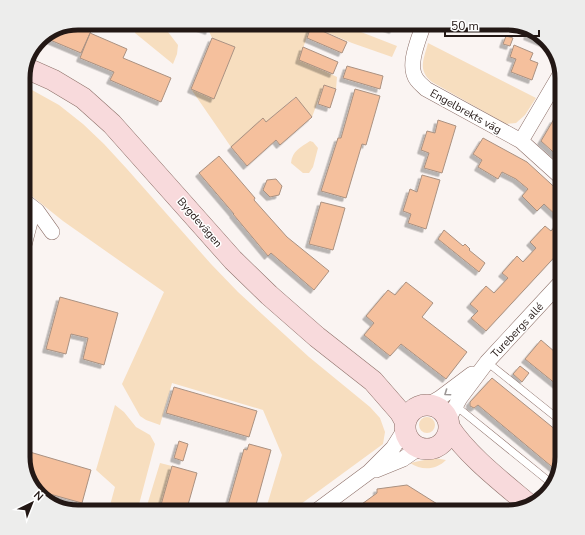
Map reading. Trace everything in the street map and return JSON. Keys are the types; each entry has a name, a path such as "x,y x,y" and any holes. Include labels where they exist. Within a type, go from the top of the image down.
{"street":[{"name":"Engelbrekts väg","path":"422,30 415,52 412,69 417,80 426,89 521,141 555,172"},
{"name":"Bygdevägen","path":"31,70 53,80 83,98 122,134 238,265 269,295 317,337 373,381 400,412 405,425"},
{"path":"521,141 555,83"},
{"path":"30,206 37,211 52,232"},
{"name":"Turebergs allé","path":"451,418 460,398 488,362 555,289"},
{"name":"Turebergs allé","path":"424,405 451,390 488,362"},
{"name":"Bygdevägen","path":"373,381 424,405"},
{"path":"325,505 370,472 394,448 410,412 424,405 435,406 451,418 462,444 495,476 525,501"},
{"path":"370,472 403,459 413,452 429,448 445,440 451,418"},
{"path":"405,425 407,436 411,442 454,454 495,476"}],"lane":[{"path":"30,238 37,211"},
{"path":"488,362 555,416"},
{"path":"451,418 549,481"}],"shaded area":[{"path":"136,30 165,30 168,32 178,45 177,54 173,64 135,33"},
{"path":"310,30 299,59 337,77 336,89 324,85 312,117 295,97 266,122 262,119 231,147 191,89 214,98 235,47 212,38 209,31"},
{"path":"321,30 356,30 397,46 392,57"},
{"path":"428,43 536,98 525,115 516,123 506,124 427,78 424,73 423,64"},
{"path":"30,89 59,105 83,124 104,144 211,264 238,292 309,357 370,407 380,418 385,432 383,444 300,505 267,505 282,455 263,410 172,383 160,425 140,416 122,384 164,292 63,221 30,195"},
{"path":"310,141 313,142 318,148 313,167 309,173 303,173 291,163 295,152"},
{"path":"115,405 124,412 136,427 150,435 155,444 139,505 110,505 115,487 96,470"},
{"path":"427,417 433,419 435,425 433,431 427,433 421,431 419,425 421,419"},
{"path":"434,458 446,460 438,466 429,468 415,466 410,463"},
{"path":"160,463 172,466 161,505 147,505"}],"building":[{"path":"92,30 81,53 49,40 54,36 68,31"},
{"path":"310,30 320,30 347,42 342,53 307,38"},
{"path":"90,33 127,49 123,58 171,78 161,102 110,80 114,72 80,58"},
{"path":"506,36 513,38 510,46 503,44"},
{"path":"212,38 235,47 214,99 191,89"},
{"path":"514,45 533,53 530,60 538,63 532,80 511,72 516,59 510,57"},
{"path":"303,47 338,62 333,74 299,60"},
{"path":"347,66 383,76 380,89 343,78"},
{"path":"324,85 336,89 330,108 318,104"},
{"path":"355,89 380,96 366,145 362,144 346,198 321,191 338,138 341,138"},
{"path":"296,97 312,117 280,145 276,140 247,166 231,147 263,118 266,122"},
{"path":"554,119 555,120 555,154 541,141"},
{"path":"438,120 456,126 442,173 424,168 429,153 421,150 427,131 435,133"},
{"path":"483,138 527,162 555,188 555,214 544,204 537,211 522,196 528,189 516,179 502,172 498,179 478,167 482,160 473,154"},
{"path":"219,156 255,198 254,200 287,237 329,271 314,290 271,253 268,256 199,173"},
{"path":"422,175 440,180 426,229 408,223 411,214 403,211 410,189 417,192"},
{"path":"276,179 282,186 279,195 270,197 263,190 267,180"},
{"path":"321,202 345,208 333,250 309,244"},
{"path":"545,226 551,231 555,227 555,257 486,331 471,318 478,311 470,304 486,286 494,293 508,278 502,273 517,256 523,262 536,248 530,242"},
{"path":"444,230 463,246 465,244 470,249 469,250 485,263 479,272 438,239"},
{"path":"406,282 433,303 422,317 467,352 446,379 401,344 390,356 364,335 374,323 366,316 388,290 395,295"},
{"path":"60,297 118,313 104,365 83,359 88,338 71,334 66,354 46,349"},
{"path":"541,340 555,352 555,383 525,359"},
{"path":"520,366 529,373 522,382 513,374"},
{"path":"492,378 555,429 554,468 478,405 474,408 470,406 470,402"},
{"path":"174,387 257,411 249,437 166,413"},
{"path":"179,441 188,444 183,461 174,458"},
{"path":"249,444 271,450 256,505 228,505 244,449 247,450"},
{"path":"30,452 91,470 82,503 52,495 52,483 38,483 31,467"},
{"path":"172,466 197,473 188,505 161,505"},
{"path":"407,485 439,505 361,505 377,493 377,489"}]}
